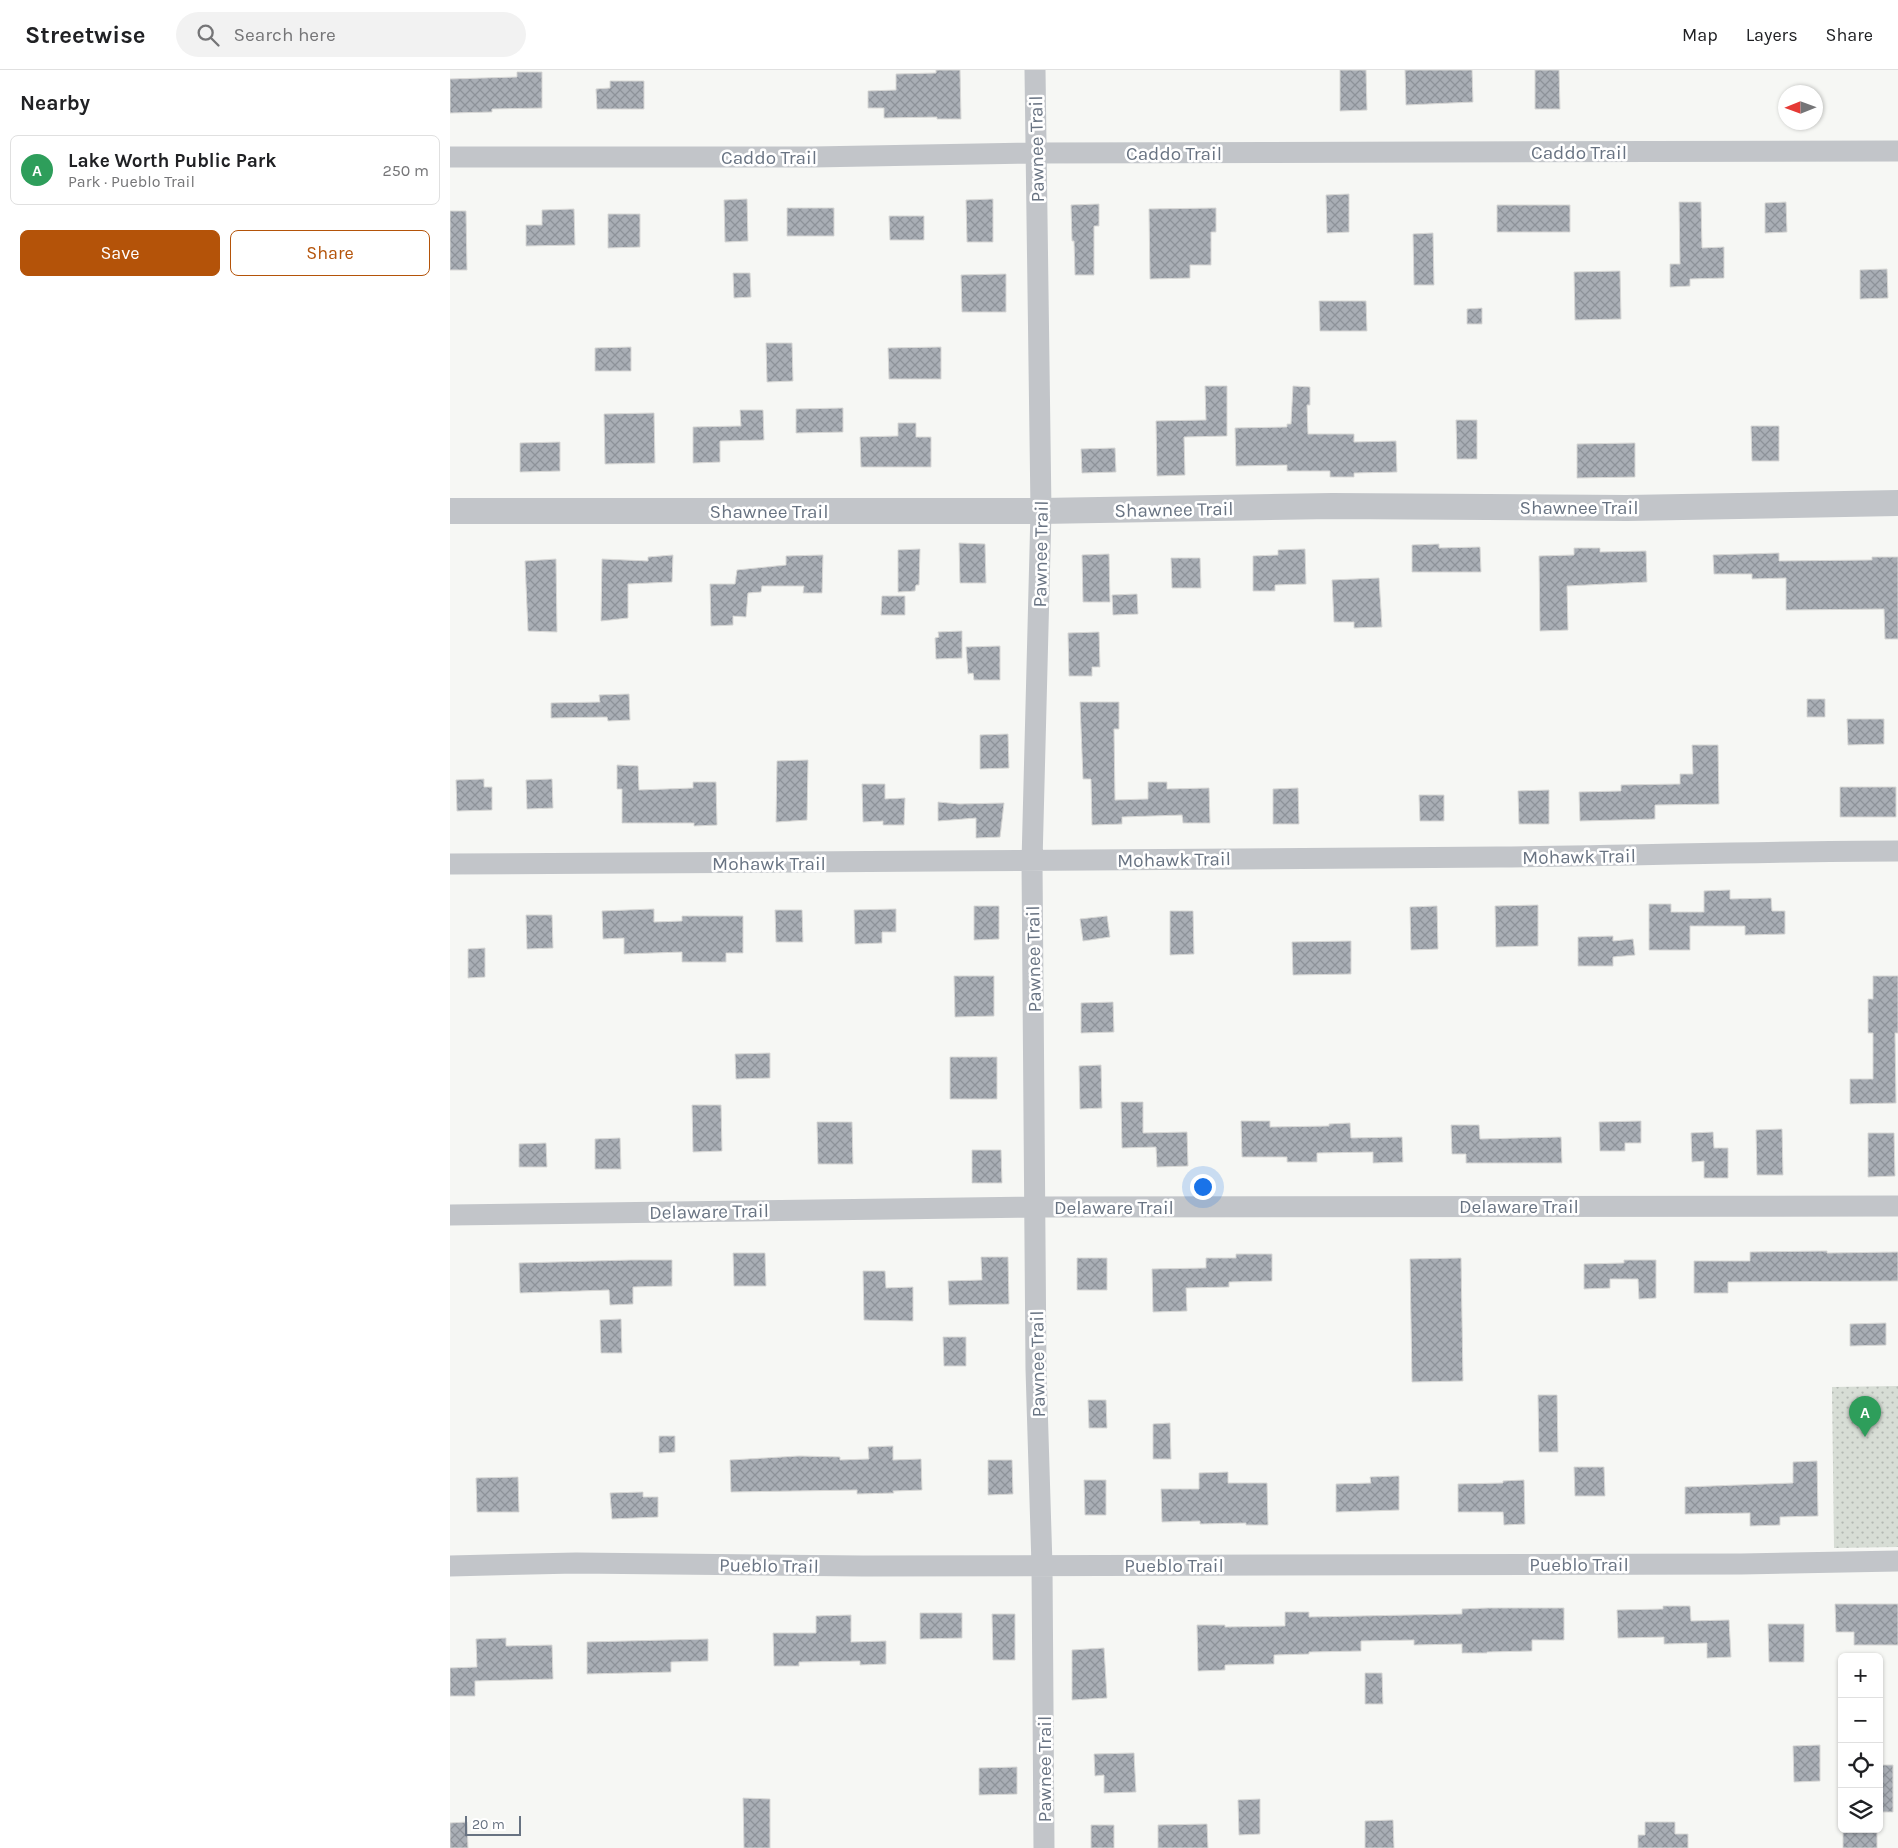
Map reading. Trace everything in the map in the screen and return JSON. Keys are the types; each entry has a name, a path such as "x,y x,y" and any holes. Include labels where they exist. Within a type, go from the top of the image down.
{"street":[{"name":"Pawnee Trail","path":"1035,70 1041,511 1032,862 1036,1368 1042,1566 1044,1848"},
{"name":"Caddo Trail","path":"450,157 813,157 1036,153 1898,151"},
{"name":"Shawnee Trail","path":"450,511 1041,511 1332,506 1627,508 1898,503"},
{"name":"Mohawk Trail","path":"450,864 1032,862 1197,858 1490,857 1898,852"},
{"name":"Delaware Trail","path":"450,1215 1036,1207 1898,1206"},
{"name":"Pueblo Trail","path":"450,1566 576,1563 1042,1566 1741,1564 1898,1561"}],"shaded area":[{"path":"1898,1386 1898,1547 1834,1548 1832,1387"}],"building":[{"path":"936,70 960,70 961,119 937,119 937,117 884,118 884,108 868,108 868,91 896,90 896,74 936,73"},
{"path":"1340,70 1366,70 1367,110 1340,111"},
{"path":"1405,70 1472,70 1473,102 1406,105"},
{"path":"1535,70 1559,70 1560,109 1535,109"},
{"path":"517,72 542,72 542,108 492,109 492,112 450,113 450,79 517,77"},
{"path":"610,81 644,81 644,109 597,109 596,89 610,88"},
{"path":"1349,194 1349,232 1327,233 1326,195"},
{"path":"747,199 748,241 725,242 724,200"},
{"path":"993,199 993,242 967,242 966,200"},
{"path":"1679,202 1701,202 1702,248 1724,247 1724,278 1690,279 1690,286 1670,287 1670,264 1680,264"},
{"path":"1786,202 1787,232 1765,233 1765,203"},
{"path":"1099,204 1099,226 1094,226 1094,275 1075,275 1071,205"},
{"path":"1497,205 1570,205 1570,232 1497,232"},
{"path":"787,208 834,208 834,236 787,236"},
{"path":"1216,208 1216,232 1211,232 1211,265 1190,265 1190,278 1150,279 1149,209"},
{"path":"574,209 575,245 526,246 526,225 542,225 542,210"},
{"path":"450,211 466,211 467,270 450,270"},
{"path":"608,214 640,214 640,247 608,248"},
{"path":"889,216 924,216 924,240 890,240"},
{"path":"1433,233 1434,285 1414,285 1413,234"},
{"path":"1887,269 1888,298 1860,299 1860,270"},
{"path":"1620,271 1621,319 1575,320 1574,272"},
{"path":"733,273 750,273 751,297 734,298"},
{"path":"1006,274 1006,312 962,312 961,275"},
{"path":"1319,301 1366,301 1367,331 1320,331"},
{"path":"1482,308 1482,324 1467,324 1467,309"},
{"path":"766,343 792,343 793,381 767,382"},
{"path":"631,347 631,371 595,371 595,348"},
{"path":"941,347 941,379 889,379 888,348"},
{"path":"1205,386 1227,386 1227,436 1184,437 1185,475 1157,476 1156,421 1206,420"},
{"path":"1293,386 1310,387 1310,405 1307,405 1308,434 1354,434 1354,442 1396,441 1397,472 1354,473 1354,477 1330,477 1330,471 1287,471 1287,465 1236,466 1235,428 1287,427 1287,424 1291,424"},
{"path":"843,408 843,432 796,433 796,409"},
{"path":"740,410 763,410 764,440 720,441 720,462 693,463 693,427 741,426"},
{"path":"654,413 655,463 605,464 604,414"},
{"path":"1456,420 1477,420 1477,459 1457,459"},
{"path":"898,423 916,423 916,437 931,437 931,467 861,467 860,437 898,436"},
{"path":"1751,426 1779,426 1779,461 1752,461"},
{"path":"560,442 560,471 520,472 520,443"},
{"path":"1635,443 1635,477 1577,478 1577,444"},
{"path":"1115,448 1116,472 1082,473 1081,449"},
{"path":"959,543 985,544 986,583 960,583"},
{"path":"1439,544 1439,548 1480,547 1481,572 1412,572 1412,545"},
{"path":"1574,548 1600,548 1600,552 1646,551 1647,582 1567,586 1568,630 1540,631 1539,556 1574,555"},
{"path":"920,549 919,585 916,585 915,591 898,592 898,550"},
{"path":"1305,549 1306,584 1275,585 1275,591 1253,591 1253,556 1278,555 1278,550"},
{"path":"1779,553 1779,561 1872,560 1872,557 1898,557 1898,639 1885,639 1884,609 1786,610 1786,578 1752,579 1752,574 1714,574 1713,555"},
{"path":"1109,554 1110,602 1083,602 1082,555"},
{"path":"673,555 672,582 628,584 628,618 601,621 602,559 648,561 648,557"},
{"path":"823,555 822,593 803,593 804,586 762,586 761,592 748,593 746,617 733,616 733,625 711,626 710,584 735,584 737,570 786,565 786,556"},
{"path":"1171,558 1200,558 1201,588 1172,588"},
{"path":"556,559 557,632 528,631 525,561"},
{"path":"1379,578 1382,627 1354,628 1354,622 1334,622 1332,580"},
{"path":"1137,594 1138,614 1113,615 1112,595"},
{"path":"882,596 905,596 905,615 881,615"},
{"path":"962,631 962,658 936,659 935,638 939,637 938,632"},
{"path":"1099,632 1100,667 1092,667 1092,676 1069,676 1068,633"},
{"path":"1000,646 1000,680 974,680 973,673 968,674 966,647"},
{"path":"629,694 630,720 608,721 607,717 551,718 551,703 600,702 599,695"},
{"path":"1807,699 1825,699 1825,717 1807,717"},
{"path":"1080,702 1119,702 1119,729 1114,729 1115,800 1148,799 1148,782 1167,782 1167,789 1209,788 1210,823 1183,823 1182,815 1122,817 1122,824 1092,825 1091,779 1083,779"},
{"path":"1847,719 1884,719 1884,744 1848,745"},
{"path":"1008,734 1009,768 980,769 980,735"},
{"path":"1692,745 1718,745 1719,804 1655,805 1655,819 1580,821 1579,792 1621,791 1621,785 1680,784 1680,774 1693,774"},
{"path":"808,760 807,820 776,822 777,761"},
{"path":"617,765 638,766 639,790 693,788 693,782 716,782 717,825 694,826 694,823 622,823 622,789 617,789"},
{"path":"484,779 484,787 492,787 492,810 457,811 456,780"},
{"path":"552,779 553,808 527,809 526,780"},
{"path":"862,784 885,784 885,799 905,798 904,825 883,825 883,821 863,822"},
{"path":"1840,787 1896,787 1896,817 1840,817"},
{"path":"1298,788 1299,824 1273,824 1273,789"},
{"path":"1549,790 1549,824 1519,824 1518,791"},
{"path":"1419,795 1444,795 1444,821 1420,821"},
{"path":"938,802 959,804 1004,803 1000,837 976,838 976,818 938,821"},
{"path":"1730,890 1730,899 1771,898 1772,911 1785,911 1785,934 1745,935 1745,926 1690,926 1690,950 1649,950 1649,904 1671,904 1671,912 1704,912 1704,891"},
{"path":"1538,905 1538,946 1496,947 1495,906"},
{"path":"974,906 999,906 999,939 974,940"},
{"path":"1437,906 1438,949 1411,950 1410,907"},
{"path":"654,909 654,922 682,921 682,916 743,916 743,953 726,953 726,962 682,962 682,952 624,954 624,938 603,939 602,911"},
{"path":"896,909 896,932 882,932 882,943 855,944 854,910"},
{"path":"775,910 802,910 803,942 776,942"},
{"path":"1170,911 1193,911 1194,954 1170,955"},
{"path":"526,915 552,915 553,948 527,949"},
{"path":"1107,916 1110,937 1083,941 1080,919"},
{"path":"1613,936 1613,941 1633,939 1635,955 1613,957 1613,966 1578,966 1578,937"},
{"path":"1351,941 1351,974 1293,975 1292,942"},
{"path":"485,948 485,977 468,978 468,949"},
{"path":"954,976 994,976 994,1016 955,1017"},
{"path":"1873,976 1898,976 1898,1033 1895,1033 1896,1103 1850,1104 1850,1079 1873,1079 1873,1033 1868,1033 1868,999 1873,999"},
{"path":"1113,1002 1114,1032 1081,1033 1081,1003"},
{"path":"770,1053 770,1078 736,1079 735,1054"},
{"path":"950,1057 997,1057 997,1099 950,1099"},
{"path":"1101,1065 1102,1108 1080,1109 1079,1066"},
{"path":"1121,1102 1143,1102 1143,1133 1187,1132 1188,1166 1157,1167 1156,1147 1122,1148"},
{"path":"692,1105 721,1105 722,1151 693,1152"},
{"path":"1241,1121 1270,1121 1270,1127 1329,1126 1329,1124 1350,1123 1351,1138 1402,1137 1403,1162 1373,1163 1373,1152 1317,1153 1317,1162 1287,1162 1287,1157 1242,1157"},
{"path":"1641,1121 1641,1143 1625,1143 1625,1151 1600,1151 1599,1122"},
{"path":"817,1122 852,1122 853,1164 818,1164"},
{"path":"1451,1125 1479,1125 1480,1139 1561,1137 1562,1163 1466,1163 1466,1154 1452,1154"},
{"path":"1782,1129 1783,1175 1757,1175 1756,1130"},
{"path":"1713,1132 1714,1148 1728,1148 1728,1178 1704,1178 1704,1161 1692,1162 1691,1133"},
{"path":"1868,1133 1894,1133 1895,1176 1868,1177"},
{"path":"620,1138 621,1169 595,1169 595,1139"},
{"path":"546,1143 547,1167 519,1167 519,1144"},
{"path":"972,1150 1001,1150 1002,1183 972,1183"},
{"path":"1827,1251 1827,1253 1898,1252 1898,1281 1728,1282 1728,1293 1694,1293 1694,1261 1750,1261 1750,1252"},
{"path":"733,1253 765,1253 766,1286 734,1286"},
{"path":"1236,1254 1272,1254 1272,1281 1229,1282 1229,1287 1186,1288 1187,1311 1153,1312 1152,1269 1206,1268 1206,1258 1236,1258"},
{"path":"981,1257 1008,1257 1009,1304 949,1305 948,1281 982,1280"},
{"path":"1077,1258 1107,1258 1107,1290 1077,1290"},
{"path":"1461,1258 1463,1381 1412,1382 1410,1259"},
{"path":"672,1260 672,1286 633,1287 633,1304 610,1305 609,1290 520,1293 519,1263"},
{"path":"1624,1260 1656,1260 1656,1298 1639,1299 1638,1279 1610,1279 1610,1288 1584,1289 1584,1264 1624,1263"},
{"path":"863,1271 885,1271 886,1288 913,1287 913,1321 864,1320"},
{"path":"621,1319 622,1353 601,1353 600,1320"},
{"path":"1886,1323 1886,1345 1850,1346 1850,1324"},
{"path":"943,1337 966,1337 966,1366 944,1366"},
{"path":"1538,1395 1557,1395 1558,1452 1539,1452"},
{"path":"1088,1400 1106,1400 1107,1428 1089,1428"},
{"path":"1170,1423 1171,1459 1153,1459 1153,1424"},
{"path":"659,1436 675,1436 675,1452 659,1453"},
{"path":"893,1446 893,1460 921,1459 922,1490 857,1494 857,1490 731,1492 730,1460 799,1456 840,1457 840,1460 869,1459 868,1447"},
{"path":"988,1460 1012,1460 1013,1494 988,1495"},
{"path":"1817,1461 1818,1516 1780,1517 1780,1525 1750,1526 1750,1513 1685,1514 1685,1487 1793,1483 1793,1462"},
{"path":"1574,1467 1604,1467 1605,1496 1575,1496"},
{"path":"1228,1472 1228,1483 1267,1483 1268,1525 1246,1525 1246,1523 1200,1524 1200,1521 1162,1522 1161,1489 1199,1489 1199,1473"},
{"path":"1399,1476 1399,1510 1336,1512 1336,1484 1371,1483 1370,1477"},
{"path":"518,1477 519,1512 477,1512 476,1478"},
{"path":"1084,1480 1106,1480 1106,1515 1085,1515"},
{"path":"1524,1480 1525,1524 1504,1525 1503,1512 1458,1512 1458,1484 1503,1483 1503,1481"},
{"path":"643,1492 643,1497 658,1497 658,1517 612,1519 610,1493"},
{"path":"1835,1604 1898,1604 1898,1645 1854,1645 1854,1632 1836,1632"},
{"path":"1663,1606 1690,1606 1691,1621 1729,1620 1731,1657 1707,1658 1707,1643 1664,1644 1664,1637 1618,1638 1617,1610 1663,1609"},
{"path":"1564,1608 1564,1640 1532,1640 1532,1651 1487,1653 1462,1653 1462,1644 1414,1645 1414,1640 1361,1641 1361,1651 1274,1655 1274,1664 1225,1665 1225,1670 1198,1671 1197,1625 1225,1625 1225,1627 1285,1626 1285,1612 1309,1612 1309,1617 1462,1614 1462,1609"},
{"path":"920,1613 962,1613 962,1638 920,1639"},
{"path":"992,1614 1015,1614 1015,1660 993,1660"},
{"path":"851,1615 851,1642 886,1641 886,1664 860,1665 860,1661 799,1662 799,1666 774,1666 773,1633 816,1633 816,1616"},
{"path":"1768,1624 1804,1624 1804,1662 1769,1662"},
{"path":"506,1638 506,1646 552,1645 553,1679 475,1681 475,1696 450,1696 450,1668 477,1667 476,1639"},
{"path":"708,1639 708,1661 671,1662 671,1672 587,1674 587,1642"},
{"path":"1104,1648 1107,1698 1072,1700 1072,1650"},
{"path":"1365,1673 1382,1673 1383,1704 1365,1704"},
{"path":"1820,1745 1820,1781 1794,1782 1793,1746"},
{"path":"1134,1753 1136,1792 1104,1793 1104,1775 1095,1776 1094,1754"},
{"path":"1883,1765 1893,1765 1893,1812 1883,1812"},
{"path":"1017,1767 1017,1794 979,1795 979,1768"},
{"path":"743,1798 770,1799 770,1848 744,1848"},
{"path":"1260,1799 1260,1834 1239,1835 1238,1800"},
{"path":"1393,1820 1394,1848 1365,1848 1365,1821"},
{"path":"467,1822 468,1848 450,1848 450,1823"},
{"path":"1645,1822 1675,1822 1675,1834 1688,1834 1688,1848 1638,1848 1638,1835 1645,1835"},
{"path":"1207,1824 1208,1848 1158,1848 1158,1825"},
{"path":"1091,1825 1114,1825 1114,1848 1091,1848"},
{"path":"1843,1833 1877,1833 1877,1848 1843,1848"}],"place":[{"name":"Lake Worth Public Park","path":"1865,1437"}]}
